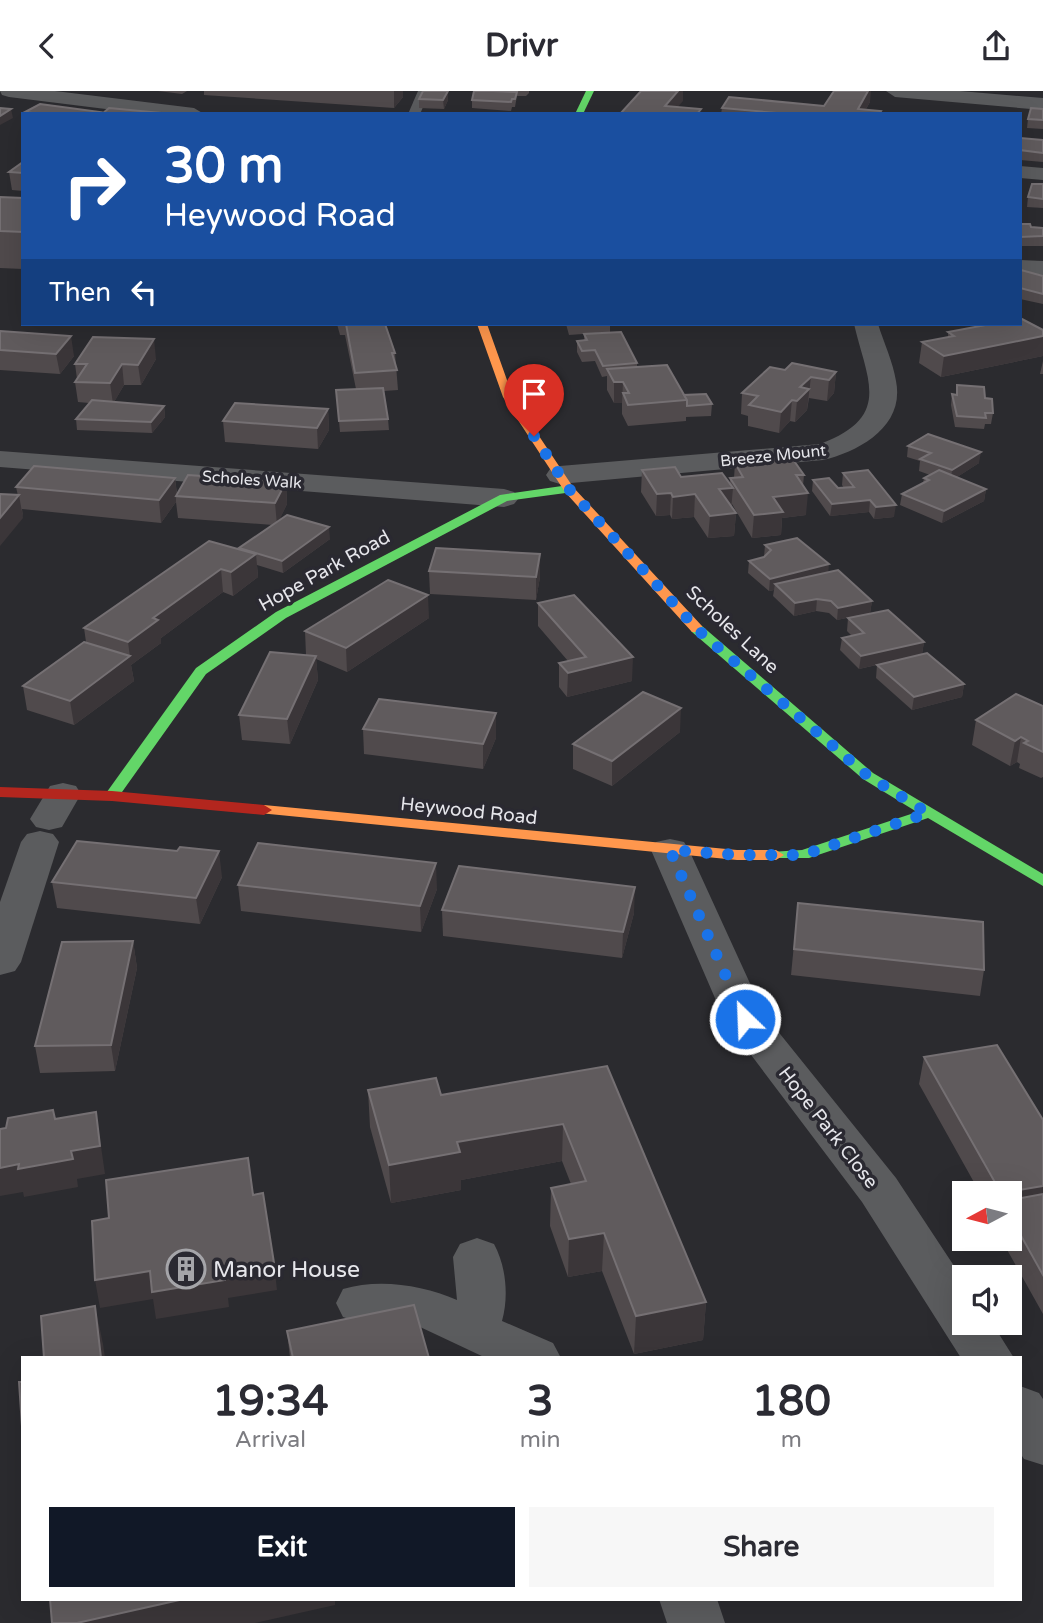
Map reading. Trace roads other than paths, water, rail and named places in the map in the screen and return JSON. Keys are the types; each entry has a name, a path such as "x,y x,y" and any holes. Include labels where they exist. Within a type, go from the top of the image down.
{"street":[{"path":"9,91 179,112"},
{"path":"580,112 590,91"},
{"path":"895,91 1042,103"},
{"path":"923,112 933,95"},
{"path":"1022,172 1043,174"},
{"path":"1022,267 1043,268"},
{"name":"Scholes Lane","path":"483,326 508,397 564,482 699,631 868,776 1043,881"},
{"name":"Breeze Mount","path":"537,493 564,482 823,452 842,446 871,426 885,407 884,385 867,326"},
{"name":"Scholes Walk","path":"0,460 504,498"},
{"name":"Hope Park Road","path":"112,796 201,671 281,615 504,498 537,493"},
{"name":"Heywood Road","path":"0,792 51,819 112,796 737,855 803,855 928,813"},
{"path":"0,962 51,819"},
{"name":"Hope Park Close","path":"670,850 745,1019 879,1190 952,1302"},
{"path":"475,1329 482,1303 477,1257"},
{"path":"361,1303 424,1307 531,1356"},
{"name":"Hope Park Close","path":"973,1335 987,1356"},
{"path":"1022,1411 1043,1443"},
{"path":"689,1601 696,1623"}],"lane":[{"path":"415,112 424,91"}],"place":[{"name":"Manor House","path":"186,1269"}]}
